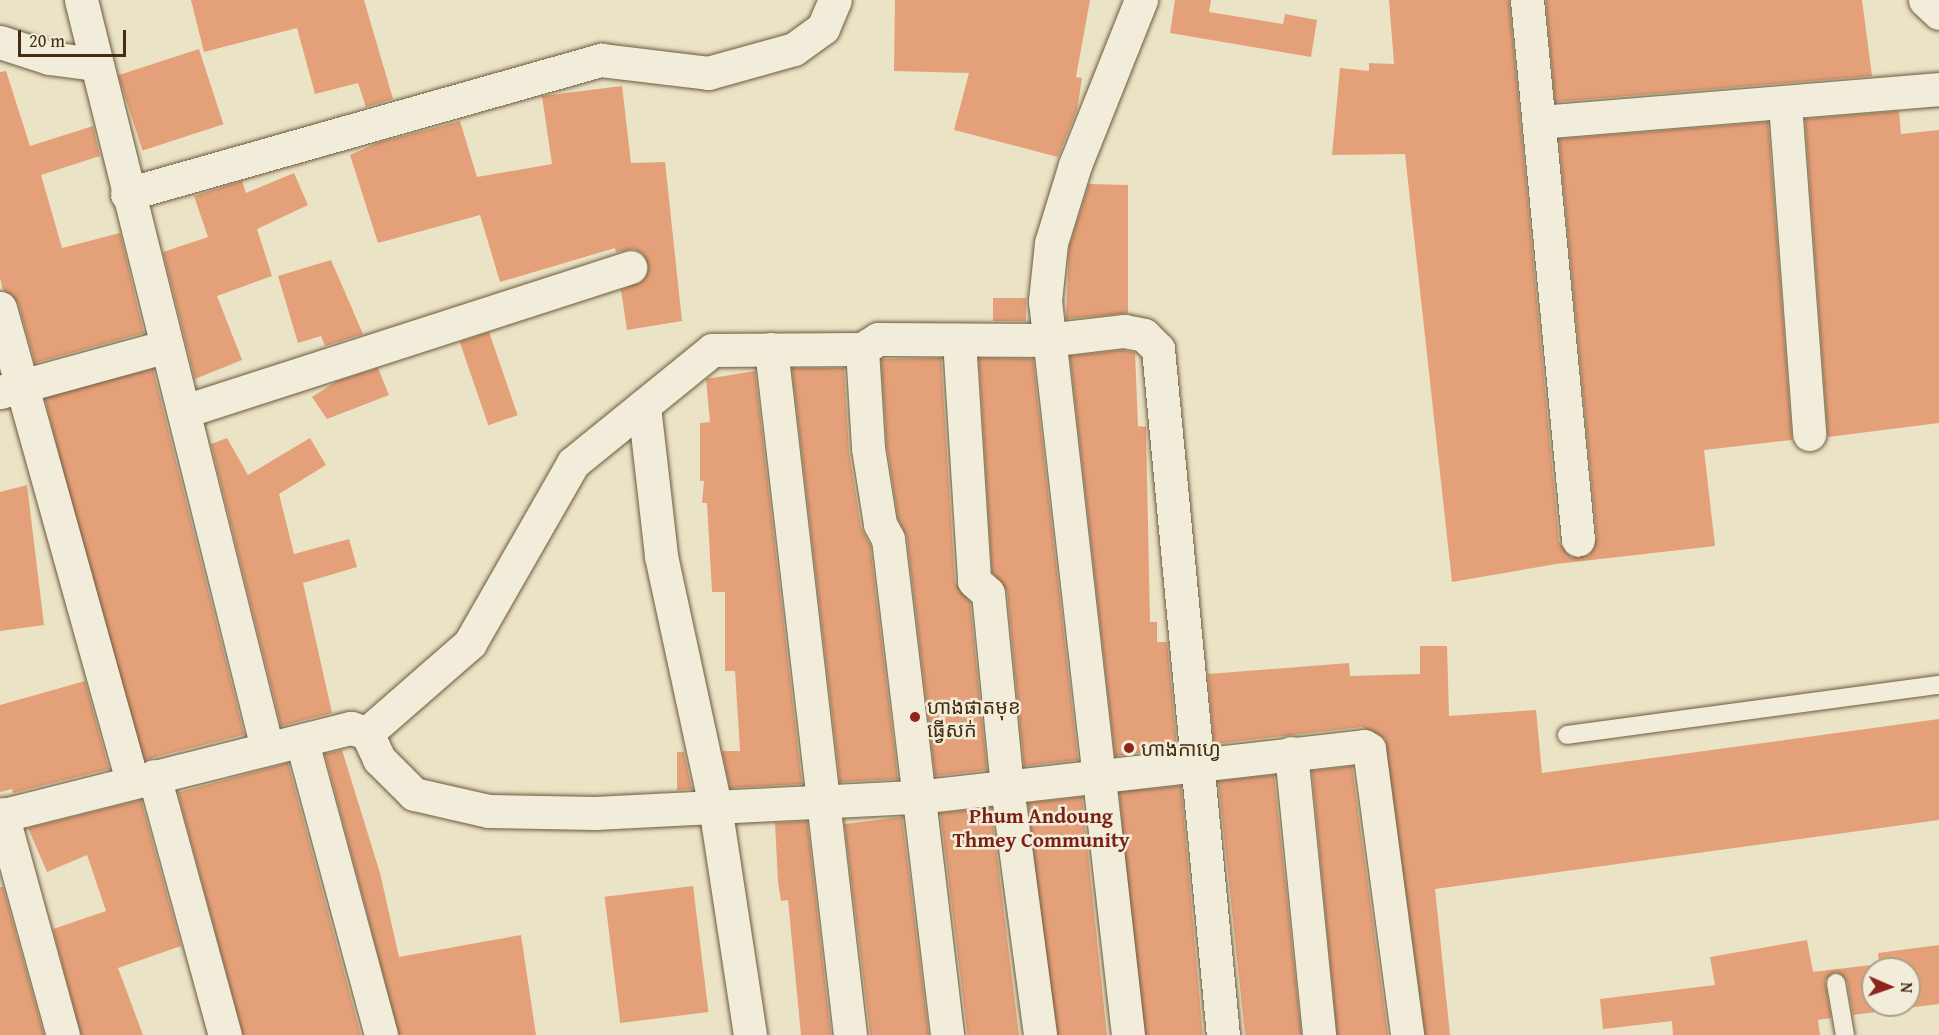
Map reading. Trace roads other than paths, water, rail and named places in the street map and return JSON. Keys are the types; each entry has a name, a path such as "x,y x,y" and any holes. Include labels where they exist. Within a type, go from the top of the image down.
{"street":[{"path":"127,194 601,60 708,73 794,49 823,28 835,0"},
{"path":"1128,1035 1096,776 1047,340 1051,243 1075,165 1141,0"},
{"path":"1527,0 1578,540"},
{"path":"1926,0 1939,13"},
{"path":"84,1 95,64 185,411 267,748"},
{"path":"0,42 49,58 95,64"},
{"path":"1539,122 1785,104 1939,89"},
{"path":"1785,104 1809,434"},
{"path":"185,411 630,267"},
{"path":"0,309 10,390 143,779 225,1035"},
{"path":"367,733 470,643 573,463 712,350 862,349 878,339 1047,340 1124,331 1144,335 1158,349 1196,764 1224,1035"},
{"path":"959,340 974,581 988,593 1006,787 1040,1035"},
{"path":"10,390 167,346"},
{"path":"771,349 820,800 850,1035"},
{"path":"862,349 868,448 880,524 888,539 946,1035"},
{"path":"644,406 661,556 715,806 750,1035"},
{"path":"63,1035 1,815 351,728 367,733 380,759 414,795 488,811 647,814 715,806 917,797 1364,746 1369,749 1407,1035"},
{"path":"302,742 381,1035"},
{"path":"1291,753 1319,1035"}],"lane":[{"path":"1567,735 1939,686"},
{"path":"1836,983 1845,1035"}],"place":[{"name":"ហាងផាតមុខ ធ្វើសក់","path":"915,717"},
{"name":"ហាងកាហ្វេ","path":"1129,748"}],"district":[{"name":"Phum Andoung Thmey Community","path":"1041,828"}]}
